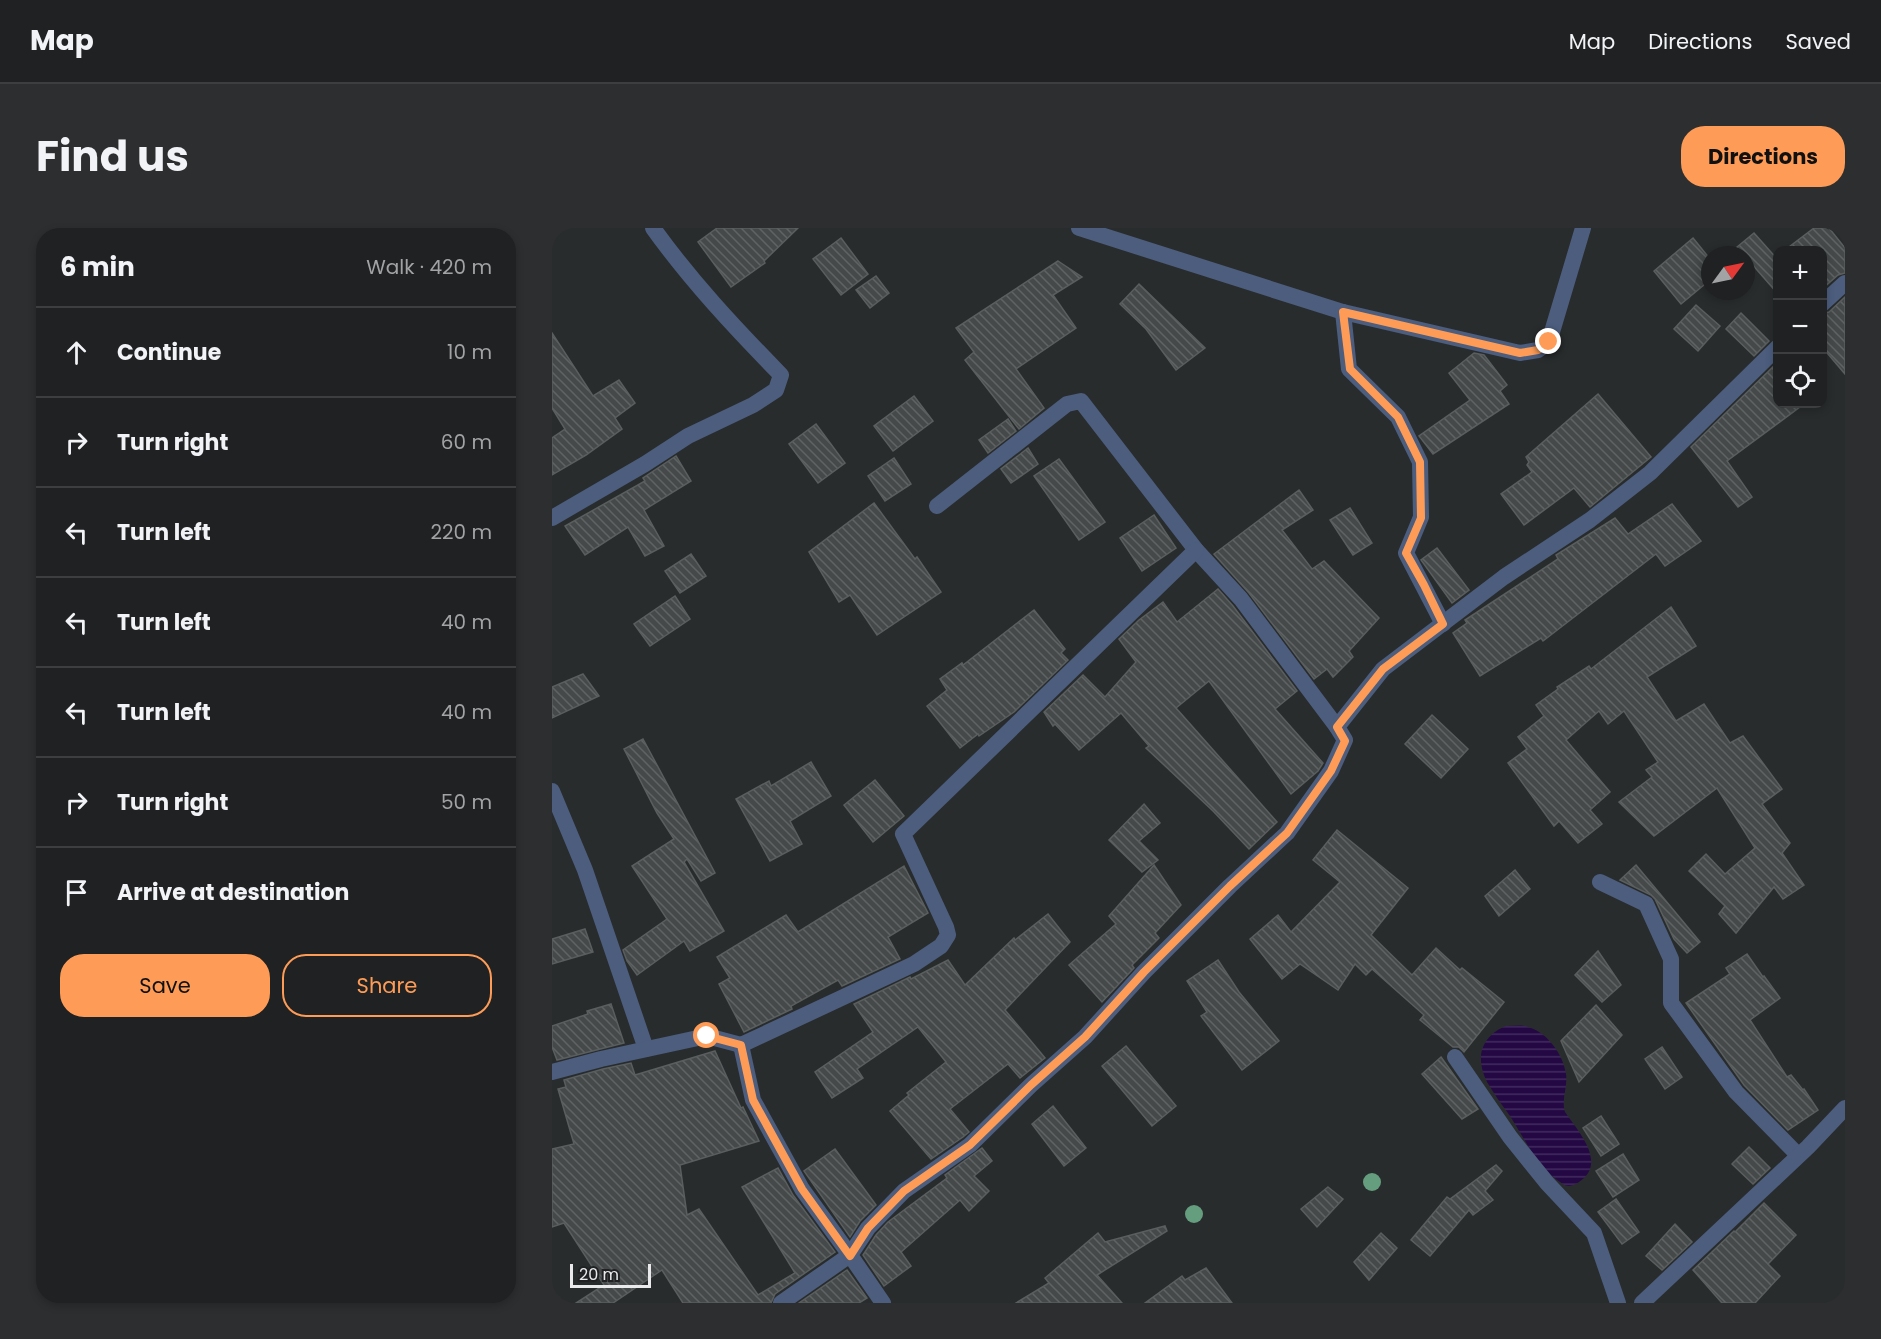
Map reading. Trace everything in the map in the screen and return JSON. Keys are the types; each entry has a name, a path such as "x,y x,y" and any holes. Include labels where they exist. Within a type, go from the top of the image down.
{"street":[{"path":"552,518 688,436 753,405 776,390 781,375 734,327 681,267 653,228"},
{"path":"1079,228 1343,312 1520,353 1538,350 1549,342 1583,228"},
{"path":"1826,300 1845,283"},
{"path":"1343,312 1350,369 1398,417 1420,462 1421,518 1406,553 1443,624"},
{"path":"1337,727 1383,669 1504,577 1590,520 1650,473 1773,352"},
{"path":"781,1303 850,1256 868,1228 904,1191 970,1145 1031,1085 1085,1037 1152,964 1287,833 1331,771 1345,741 1337,727 1240,599 1196,550 1081,401 1067,404 937,506"},
{"path":"552,1072 707,1036 741,1045 914,964 941,946 948,935 946,927 903,834 1196,550"},
{"path":"552,791 585,870 646,1049"},
{"path":"1600,882 1646,904 1671,958 1671,1003 1736,1092 1798,1155"},
{"path":"741,1045 753,1100 802,1189 883,1303"},
{"path":"1455,1057 1509,1137 1547,1183 1594,1233 1618,1303"},
{"path":"1642,1303 1845,1108"}],"shaded area":[{"path":"1506,1026 1525,1026 1533,1029 1547,1038 1558,1051 1566,1079 1565,1112 1583,1137 1591,1157 1591,1166 1587,1174 1573,1185 1567,1186 1554,1178 1539,1162 1486,1080 1481,1054 1492,1035"}],"building":[{"path":"717,228 798,228 764,261 765,263 731,287 698,242"},
{"path":"1814,228 1829,228 1845,248 1845,273 1838,275 1827,285 1827,246 1790,246"},
{"path":"1754,233 1773,254 1773,288 1755,268 1755,246 1738,246"},
{"path":"841,238 868,274 841,295 813,259"},
{"path":"1693,238 1701,248 1701,287 1681,304 1654,271"},
{"path":"1058,261 1082,277 1053,295 1076,328 1016,369 1044,408 1019,429 965,360 974,352 956,328"},
{"path":"876,276 889,293 870,308 856,290"},
{"path":"1139,284 1205,348 1176,370 1146,329 1120,304"},
{"path":"1845,297 1845,374 1827,353 1827,313"},
{"path":"1696,305 1720,326 1698,351 1674,329"},
{"path":"1741,313 1769,341 1754,356 1726,329"},
{"path":"552,333 593,396 619,380 635,403 615,418 622,429 586,455 552,475 552,438 565,429 552,408"},
{"path":"1474,353 1484,355 1507,385 1500,391 1509,404 1433,454 1419,436 1470,400 1449,373"},
{"path":"1773,367 1773,408 1799,408 1727,461 1752,497 1738,507 1691,447"},
{"path":"1598,394 1651,457 1590,507 1574,488 1524,525 1501,494 1532,472 1527,465 1529,462 1526,457"},
{"path":"914,396 933,421 893,451 874,426"},
{"path":"1008,419 1016,431 988,453 979,440"},
{"path":"816,424 845,463 818,483 789,444"},
{"path":"1028,448 1038,464 1011,483 1001,469"},
{"path":"676,456 691,481 644,510 664,546 645,556 628,527 585,555 565,526 645,481 643,478"},
{"path":"894,458 911,484 885,501 868,476"},
{"path":"1059,459 1105,522 1079,540 1034,476"},
{"path":"1299,490 1313,510 1282,530 1312,569 1324,561 1379,618 1349,651 1353,657 1333,677 1327,669 1314,679 1249,593 1214,554"},
{"path":"874,503 915,559 917,557 941,592 877,635 850,595 839,602 809,552"},
{"path":"1672,504 1701,541 1665,566 1656,554 1543,641 1541,638 1480,676 1453,633 1467,623 1465,620 1558,559 1556,555 1615,518 1628,534"},
{"path":"1350,508 1372,543 1353,555 1330,520"},
{"path":"1154,515 1176,548 1142,571 1120,538"},
{"path":"1437,548 1469,590 1452,603 1421,560"},
{"path":"691,554 706,576 680,593 665,571"},
{"path":"1218,589 1297,691 1275,709 1323,763 1318,771 1291,794 1209,681 1176,708 1277,822 1249,849 1213,811 1146,748 1149,746 1121,713 1079,750 1055,724 1053,726 1044,712 1083,675 1105,697 1136,662 1119,639 1163,602 1177,622"},
{"path":"675,596 690,619 650,646 634,624"},
{"path":"1671,607 1696,646 1647,677 1676,721 1704,704 1730,743 1743,736 1782,789 1762,804 1790,843 1782,853 1804,885 1783,899 1774,887 1736,933 1719,914 1725,906 1689,871 1706,854 1725,874 1755,848 1717,788 1654,836 1619,802 1652,777 1646,770 1658,762 1624,711 1608,724 1599,711 1566,740 1610,792 1590,810 1602,824 1578,843 1559,821 1554,826 1508,763 1527,749 1518,737 1544,716 1536,705 1558,689 1557,687 1589,666 1591,669"},
{"path":"1034,610 1065,649 1061,653 1068,660 1014,712 960,748 927,706 947,690 940,679 962,663 963,665"},
{"path":"583,674 599,696 552,718 552,687"},
{"path":"1432,715 1468,749 1441,778 1405,744"},
{"path":"643,739 715,873 701,881 687,859 684,862 724,931 690,951 684,941 637,975 627,961 623,950 667,919 632,866 674,839 657,813 624,749"},
{"path":"811,762 831,796 790,821 802,844 770,861 736,799 769,781 771,786"},
{"path":"875,780 904,816 873,842 844,805"},
{"path":"1144,804 1160,823 1139,841 1158,860 1142,872 1109,840"},
{"path":"1337,830 1408,888 1371,935 1412,975 1436,948 1460,970 1462,968 1504,1002 1464,1052 1459,1047 1453,1047 1420,1020 1424,1015 1372,969 1366,975 1355,964 1338,990 1300,964 1282,979 1250,939 1278,915 1291,932 1340,882 1313,860"},
{"path":"1154,865 1181,905 1155,933 1159,938 1132,965 1134,968 1102,1002 1069,965 1116,924 1109,916"},
{"path":"1636,865 1700,942 1687,953 1674,939 1655,899 1620,880"},
{"path":"904,866 928,913 888,937 900,959 842,986 838,980 791,1006 792,1009 744,1032 719,984 730,978 717,957 786,915 798,932"},
{"path":"1515,870 1530,889 1499,916 1485,896"},
{"path":"1048,914 1070,942 1005,1010 1045,1058 1020,1078 1008,1064 950,1109 969,1132 931,1159 890,1111 909,1095 907,1093 946,1062 918,1027 857,1069 863,1078 832,1098 815,1072 873,1032 854,1004 948,960 965,985 1014,938 1015,940"},
{"path":"585,929 593,952 552,964 552,939"},
{"path":"1598,951 1621,985 1602,1002 1575,975"},
{"path":"1747,954 1780,998 1750,1020 1787,1077 1791,1075 1818,1110 1788,1130 1744,1085 1686,1003 1730,974 1726,968"},
{"path":"1218,960 1239,992 1279,1041 1242,1070 1201,1016 1207,1012 1187,981"},
{"path":"611,1004 624,1043 557,1060 552,1047 552,1026 588,1014 587,1011"},
{"path":"1596,1005 1622,1035 1579,1082 1561,1041"},
{"path":"1126,1046 1176,1106 1152,1126 1102,1066"},
{"path":"1662,1047 1682,1077 1665,1089 1645,1059"},
{"path":"715,1051 759,1141 680,1165 687,1215 699,1209 758,1295 795,1273 742,1187 778,1168 793,1195 835,1252 775,1294 771,1303 683,1303 662,1270 613,1303 576,1303 604,1285 564,1223 552,1227 552,1149 574,1144 558,1089 566,1087 564,1080 603,1069 631,1063 635,1075"},
{"path":"1441,1057 1478,1109 1462,1119 1422,1074"},
{"path":"1053,1106 1086,1148 1064,1166 1032,1124"},
{"path":"1601,1116 1619,1144 1601,1156 1583,1128"},
{"path":"1749,1147 1770,1168 1753,1184 1732,1164"},
{"path":"982,1148 992,1161 974,1176 989,1191 969,1211 960,1200 901,1252 911,1266 884,1286 863,1255 876,1235 888,1222 947,1178 945,1175"},
{"path":"835,1149 876,1205 860,1221 850,1237 804,1171"},
{"path":"1623,1154 1639,1180 1613,1197 1596,1171"},
{"path":"1496,1165 1502,1171 1485,1191 1493,1200 1473,1215 1469,1210 1430,1256 1411,1240 1447,1197 1450,1199"},
{"path":"1328,1187 1343,1199 1317,1227 1301,1209"},
{"path":"1616,1199 1639,1232 1622,1244 1598,1212"},
{"path":"1764,1203 1796,1235 1768,1264 1780,1276 1755,1303 1722,1303 1693,1270"},
{"path":"1675,1224 1692,1242 1662,1270 1646,1256"},
{"path":"1165,1226 1167,1231 1097,1275 1122,1303 1016,1303 1049,1283 1045,1278 1098,1233 1105,1242"},
{"path":"1381,1233 1397,1248 1369,1280 1354,1262"},
{"path":"1206,1268 1232,1303 1145,1303 1182,1276 1185,1280"},
{"path":"847,1270 867,1298 859,1303 799,1303"}],"route":[{"path":"707,1036 741,1045 753,1100 802,1189 850,1256 868,1228 904,1191 970,1145 1031,1085 1085,1037 1144,972 1287,833 1331,771 1345,741 1337,727 1383,669 1443,624 1406,553 1421,518 1420,462 1398,417 1350,369 1343,312 1520,353 1538,350 1549,342"}]}
